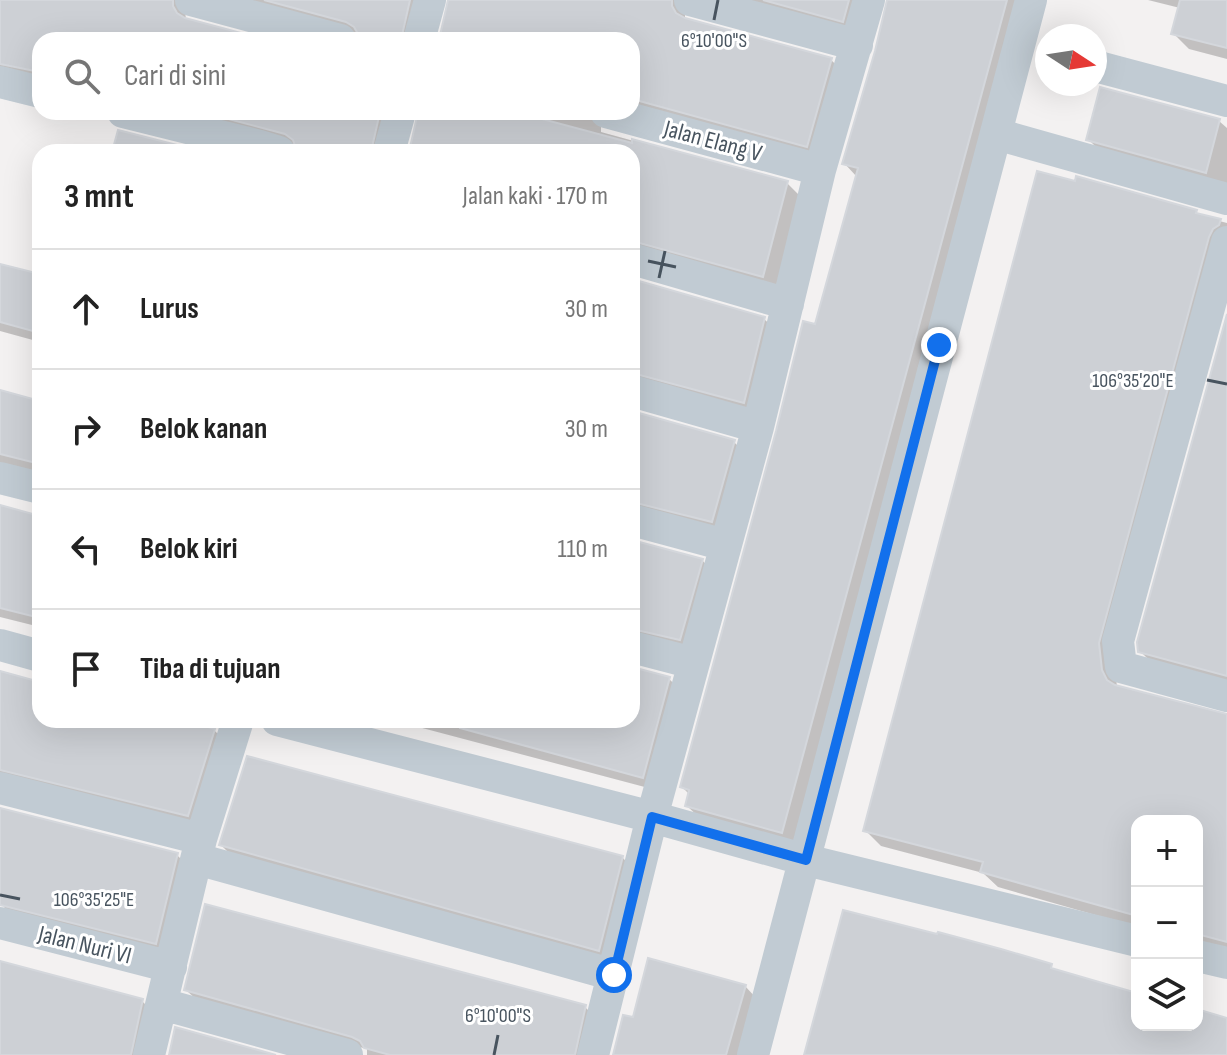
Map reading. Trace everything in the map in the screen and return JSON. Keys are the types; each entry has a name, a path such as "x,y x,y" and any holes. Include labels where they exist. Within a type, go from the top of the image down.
{"street":[{"path":"191,0 310,32"},
{"path":"421,32 430,0"},
{"path":"690,0 857,45"},
{"path":"593,1055 652,817 758,427 820,170 869,0"},
{"path":"753,1055 996,134 1033,50 1031,0"},
{"path":"1107,69 1227,101"},
{"path":"0,82 32,90"},
{"path":"153,120 243,144"},
{"path":"391,144 398,120"},
{"name":"Jalan Elang V","path":"636,120 820,170"},
{"path":"996,134 1227,199"},
{"path":"1227,242 1118,641 1121,667 1227,696"},
{"path":"640,261 788,304"},
{"path":"640,393 758,427"},
{"path":"0,478 32,486"},
{"path":"640,522 725,545"},
{"path":"0,645 32,654"},
{"path":"640,649 693,663"},
{"path":"149,1055 199,849 236,728"},
{"path":"308,728 806,860 1131,940"},
{"path":"0,788 614,975"},
{"name":"Jalan Nuri VI","path":"0,923 166,986"},
{"path":"0,944 166,986 347,1055"},
{"path":"1203,957 1227,963"}],"building":[{"path":"0,0 173,0 177,13 185,18 237,32 32,32 32,70 0,64"},
{"path":"264,0 410,0 403,32 357,32 346,22"},
{"path":"448,0 672,0 676,13 685,18 832,58 807,147 640,101 640,32 441,32"},
{"path":"763,0 849,0 843,22"},
{"path":"887,0 1007,0 782,833 685,806 689,790 680,787 803,321 815,324 858,168 842,164"},
{"path":"1180,0 1227,0 1227,48 1171,34"},
{"path":"1107,89 1220,119 1206,173 1086,140 1098,96 1107,96"},
{"path":"232,120 378,120 373,144 294,144 285,134"},
{"path":"416,120 546,120 632,143 632,139 788,181 763,277 640,243 640,144 411,144"},
{"path":"118,130 173,144 114,144"},
{"path":"1037,171 1075,181 1076,176 1221,219 1209,237 1099,643 1102,670 1107,680 1115,685 1227,714 1227,942 1203,936 1203,815 1131,815 1131,914 980,872 983,862 863,831"},
{"path":"0,264 32,272 32,331 0,322"},
{"path":"640,281 765,317 744,403 640,375"},
{"path":"1227,314 1227,676 1138,652 1137,642"},
{"path":"0,390 32,399 32,462 0,454"},
{"path":"640,413 735,440 712,522 640,504"},
{"path":"0,505 32,514 32,616 0,608"},
{"path":"640,542 703,559 680,640 640,631"},
{"path":"640,669 670,677 643,778 460,728 640,728"},
{"path":"0,671 32,680 32,728 215,729 188,816 0,770"},
{"path":"247,756 623,856 599,951 219,845"},
{"path":"0,808 178,853 156,944 0,905"},
{"path":"205,904 586,1005 575,1055 390,1055 364,1048 360,1041 352,1037 184,990"},
{"path":"843,910 1001,949 1052,964 1051,968 1131,991 1131,1031 1203,1031 1203,1011 1227,1018 1227,1055 804,1055"},
{"path":"648,958 746,985 726,1055 613,1055 623,1015 633,1017"},
{"path":"0,961 143,999 131,1055 0,1055"},
{"path":"175,1027 276,1055 169,1055"}],"route":[{"path":"614,975 652,817 806,860 939,345"}]}
